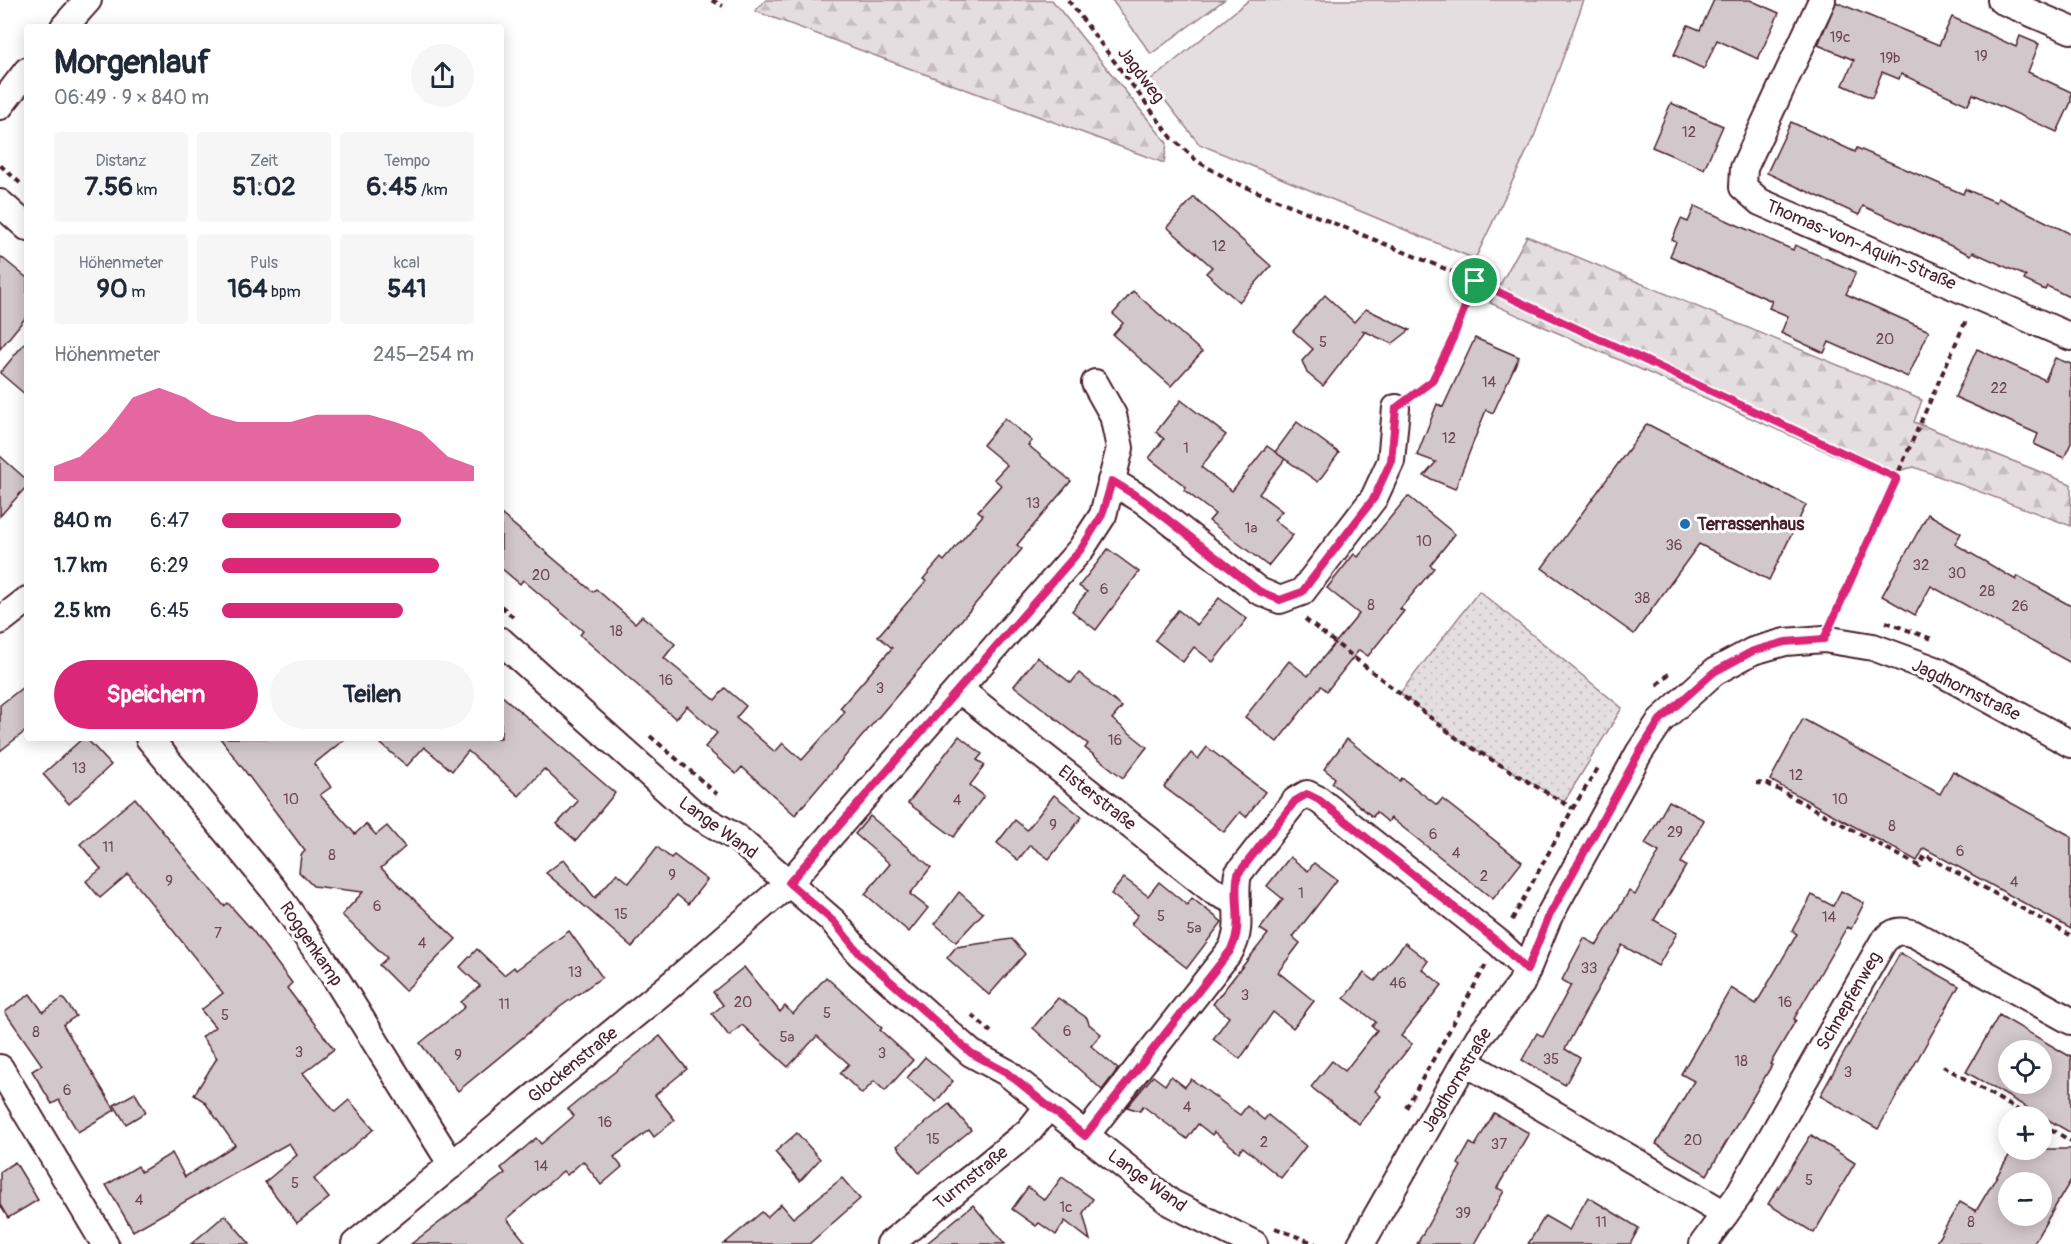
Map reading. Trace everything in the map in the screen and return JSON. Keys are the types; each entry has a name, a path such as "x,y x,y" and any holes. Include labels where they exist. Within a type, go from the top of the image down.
{"street":[{"path":"67,24 88,0"},
{"name":"Thomas-von-Aquin-Straße","path":"1822,0 1744,168 1743,187 1760,202 2071,337"},
{"path":"2001,0 2071,30"},
{"path":"0,106 24,75"},
{"path":"0,203 24,224"},
{"name":"Glockenstraße","path":"355,1244 667,988 789,883 960,690 1081,549 1102,515 1120,448 1113,414 1095,383"},
{"path":"1112,481 1143,500 1259,591 1280,600 1302,592 1374,498 1391,461 1396,408"},
{"path":"0,621 24,602"},
{"name":"Jagdhornstraße","path":"1361,1244 1484,1030 1513,998 1548,918 1599,824 1660,720 1714,672 1753,651 1785,642 1824,639 1873,648 1938,671 2071,744"},
{"name":"Lange Wand","path":"504,644 692,812 736,838 834,922 860,954 971,1053 1006,1072 1171,1203 1260,1233"},
{"name":"Elsterstraße","path":"960,690 1215,892 1237,902"},
{"name":"Roggenkamp","path":"151,741 274,890 333,974 452,1164"},
{"path":"1085,1136 1230,951 1237,940 1239,927 1236,884 1238,874 1244,863 1295,801 1307,794 1319,800 1499,943 1527,970"},
{"name":"Schnepfenweg","path":"1703,1244 1738,1196 1883,942 1892,933 1902,930 1914,934 2071,1021"},
{"path":"1465,1062 1725,1214"},
{"path":"0,1068 105,1244"},
{"name":"Turmstraße","path":"890,1244 1029,1131 1048,1107"}],"path":[{"path":"712,0 723,6"},
{"name":"Jagdweg","path":"1068,0 1172,138 1197,161 1231,181 1475,281 1897,478"},
{"path":"0,165 24,186"},
{"path":"1396,408 1432,381 1453,338 1475,281"},
{"path":"1824,639 1976,295"},
{"path":"1280,600 1459,740 1599,824"},
{"path":"504,608 519,621"},
{"path":"1825,614 1845,615"},
{"path":"1875,620 1895,623 1938,642"},
{"path":"1651,693 1662,679 1681,666"},
{"path":"642,729 722,799"},
{"path":"1404,1111 1573,808 1604,758"},
{"path":"1756,783 1768,784 1919,866 1925,855 2070,935"},
{"path":"962,1007 998,1038"},
{"path":"1943,1066 2011,1106"},
{"path":"2052,1130 2071,1141"},
{"path":"1260,1233 1316,1244"}],"green space":[{"path":"766,0 1052,0 1167,143 1164,163 755,11"},
{"path":"1112,0 1224,0 1151,54"},
{"path":"1249,0 1584,0 1535,134 1475,259 1199,144 1150,81"},
{"path":"1527,236 1922,400 1914,422 2071,484 2071,526 1914,467 1880,475 1490,303"},
{"path":"1479,591 1622,708 1564,802 1459,740 1400,693"}],"building":[{"path":"1714,0 1750,0 1779,13 1758,59 1717,40 1704,69 1674,55 1688,25 1700,30"},
{"path":"1836,2 1939,45 1952,17 2016,47 2020,36 2039,44 2028,72 2071,92 2071,102 2057,132 1973,94 1968,105 1901,74 1899,79 1882,72 1872,98 1843,85 1854,60 1818,45"},
{"path":"1671,103 1723,126 1704,169 1652,147"},
{"path":"1791,122 1855,152 1857,148 1963,194 1965,189 1996,202 1998,198 2071,234 2071,298 2047,286 2045,290 2024,280 2026,276 1973,252 1971,255 1863,206 1859,215 1767,173"},
{"path":"1194,197 1271,266 1239,302 1206,273 1212,267 1167,227"},
{"path":"1695,206 1793,250 1795,245 1856,272 1846,294 1929,331 1908,377 1829,342 1824,353 1781,333 1788,316 1769,308 1772,301 1670,256 1676,242 1672,240 1681,219 1688,222"},
{"path":"0,256 24,276 24,320 0,349"},
{"path":"1133,291 1202,352 1171,386 1113,335 1123,323 1113,314"},
{"path":"1325,295 1354,322 1366,309 1410,330 1392,344 1362,330 1365,332 1323,386 1307,373 1302,361 1313,349 1293,331"},
{"path":"1475,338 1519,357 1493,413 1486,410 1455,489 1424,476 1436,462 1417,455 1437,404 1443,407"},
{"path":"24,344 24,393 0,373"},
{"path":"1977,349 2045,380 2055,358 2071,364 2071,443 2064,458 2034,444 2038,434 1955,397"},
{"path":"1181,400 1226,435 1201,467 1232,491 1267,446 1285,459 1259,494 1282,511 1274,520 1293,535 1268,566 1209,521 1215,514 1184,490 1186,487 1149,458 1164,439 1156,432"},
{"path":"1005,418 1032,441 1028,445 1071,481 1017,545 1022,549 795,815 742,767 736,774 705,747 717,733 687,706 676,719 580,635 583,631 523,580 520,584 504,571 504,517 593,592 596,589 635,623 642,616 675,644 664,658 715,700 725,688 746,706 736,718 775,752 783,743 802,760 845,712 840,708 892,648 878,636 926,581 923,579 941,558 944,561 983,515 978,511 1001,485 994,479 1007,465 983,445"},
{"path":"1297,422 1339,453 1318,482 1275,452"},
{"name":"Terrassenhaus","path":"1647,424 1806,505 1769,580 1699,544 1634,634 1542,568"},
{"path":"0,456 24,477 24,489 0,516"},
{"path":"1408,496 1455,534 1430,565 1434,568 1400,609 1404,611 1368,656 1359,650 1327,691 1321,686 1277,742 1245,717 1289,661 1308,676 1359,614 1327,588 1354,554 1358,557"},
{"path":"1928,514 1961,533 1955,544 2016,580 2018,576 2071,606 2071,663 1931,586 1915,615 1882,596"},
{"path":"1108,549 1139,572 1096,630 1072,611 1087,592 1079,586"},
{"path":"1219,598 1247,619 1213,662 1194,647 1183,662 1155,640 1178,610 1197,625"},
{"path":"1037,657 1071,683 1079,673 1122,707 1112,719 1147,747 1123,778 1085,748 1088,744 1014,686"},
{"path":"24,686 24,732 0,751 0,705"},
{"path":"504,698 615,793 576,841 557,824 578,801 544,769 519,796 468,751 452,771 424,747 407,766 378,741 504,741"},
{"path":"1803,719 1940,794 1953,771 2071,836 2071,929 1924,848 1917,861 1770,780"},
{"path":"959,736 982,754 977,760 985,765 970,785 984,796 954,837 908,803"},
{"path":"1347,739 1400,781 1402,778 1437,805 1442,799 1522,862 1493,899 1391,818 1388,822 1376,812 1373,817 1332,783 1335,778 1324,769"},
{"path":"80,741 89,741 111,765 69,804 43,774"},
{"path":"222,741 342,741 314,764 331,787 320,795 355,834 366,824 376,835 387,826 405,847 381,868 456,939 405,991 379,965 387,958 342,915 363,892 313,886 299,872 301,855 305,851"},
{"path":"1207,747 1265,792 1246,817 1240,812 1224,832 1164,787 1191,753 1198,759"},
{"path":"1054,795 1082,817 1049,859 1030,845 1018,860 997,843 1015,820 1027,830"},
{"path":"135,798 224,906 228,903 253,931 292,983 287,988 334,1049 303,1073 335,1112 349,1100 374,1129 314,1179 329,1198 297,1223 265,1182 297,1155 289,1143 133,1231 106,1185 138,1166 141,1172 172,1153 185,1177 235,1145 204,1101 194,1095 217,1058 202,1037 215,1027 201,1010 223,993 128,874 100,898 86,881 101,869 80,844"},
{"path":"1669,801 1704,820 1681,863 1686,866 1654,920 1677,933 1658,966 1622,945 1565,1049 1580,1058 1565,1085 1522,1060 1537,1033 1543,1037 1571,985 1562,980 1584,938 1597,945 1629,891 1635,895 1659,852 1645,844"},
{"path":"870,816 931,867 910,894 928,908 909,932 865,894 890,864 855,834"},
{"path":"657,847 671,858 674,855 707,880 688,904 677,895 632,947 546,873 564,859 595,898 617,873 629,883"},
{"path":"1290,857 1308,871 1314,863 1337,880 1293,937 1300,943 1278,972 1314,1001 1293,1028 1273,1012 1240,1059 1213,1039 1229,1017 1213,1004 1268,934 1260,929 1283,899 1267,886"},
{"path":"1124,878 1148,896 1159,882 1187,905 1192,898 1222,922 1187,968 1131,924 1138,915 1111,894"},
{"path":"1841,891 1864,903 1851,929 1847,927 1794,1019 1796,1020 1770,1064 1772,1065 1707,1175 1656,1144 1694,1081 1681,1074 1731,988 1756,1004 1797,934 1792,931 1812,895 1833,906"},
{"path":"959,892 983,913 956,942 935,924"},
{"path":"569,931 602,977 560,1007 458,1091 420,1043 465,1007 461,1002 480,986 460,967 477,949 504,975 514,967 516,970"},
{"path":"1012,939 1025,954 989,995 947,958 956,947"},
{"path":"1405,943 1428,961 1422,969 1442,985 1401,1036 1412,1044 1375,1091 1381,1096 1359,1124 1311,1087 1332,1061 1345,1071 1377,1030 1372,1026 1376,1022 1344,998 1364,973 1375,981"},
{"path":"1900,953 1959,986 1878,1129 1820,1096"},
{"path":"744,967 780,1012 785,1006 793,1014 826,977 913,1060 885,1091 874,1081 862,1094 840,1073 849,1064 817,1036 788,1067 742,1025 729,1036 712,1014 723,1005 713,992"},
{"path":"30,994 43,1012 63,998 76,1016 63,1025 115,1110 78,1132 59,1100 52,1104 32,1071 42,1065 5,1012"},
{"path":"1058,998 1087,1018 1089,1024 1101,1034 1091,1046 1118,1069 1102,1090 1033,1028"},
{"path":"1999,1015 2042,1040 1998,1040 1998,1091 1966,1072"},
{"path":"660,1036 687,1069 655,1095 675,1120 654,1137 649,1130 614,1157 622,1167 601,1185 583,1161 567,1175 563,1171 507,1219 527,1244 411,1244 505,1173 501,1168 536,1138 541,1144 574,1116 568,1109"},
{"path":"2052,1046 2071,1057 2071,1133 2052,1122 2052,1106 2025,1106 2004,1094 2052,1094"},
{"path":"925,1057 953,1081 936,1102 907,1078"},
{"path":"1153,1076 1165,1085 1171,1076 1185,1087 1191,1079 1240,1115 1247,1106 1264,1120 1268,1115 1306,1146 1281,1178 1243,1147 1239,1152 1214,1132 1212,1135 1198,1124 1187,1139 1143,1106 1140,1111 1127,1107"},
{"path":"135,1093 146,1112 126,1124 114,1105"},
{"path":"949,1104 971,1130 919,1173 897,1146"},
{"path":"1494,1113 1529,1133 1497,1188 1504,1191 1474,1244 1417,1244 1461,1166 1458,1164 1470,1143 1475,1146"},
{"path":"797,1133 820,1159 800,1181 775,1152"},
{"path":"1811,1135 1855,1163 1814,1233 1768,1204"},
{"path":"2052,1149 2071,1149 2071,1180 2052,1212 2052,1172 1999,1172 2006,1160 2052,1160"},
{"path":"15,1162 38,1200 8,1218 0,1205 0,1172"},
{"path":"1998,1174 1998,1226 2044,1226 2033,1244 1935,1244 1960,1202 1976,1211"},
{"path":"1062,1177 1093,1199 1083,1213 1090,1240 1065,1221 1056,1235 1039,1223 1036,1226 1012,1209 1028,1187 1045,1200"},
{"path":"842,1178 860,1199 809,1244 724,1244 762,1212 767,1217 781,1204 793,1218"},
{"path":"1588,1197 1639,1228 1630,1244 1528,1244 1545,1216 1569,1230"},
{"path":"973,1205 1005,1244 926,1244"},
{"path":"225,1215 250,1244 191,1244"}],"place":[{"name":"Terrassenhaus","path":"1685,524"}],"route":[{"path":"1475,281 1897,478 1824,639 1785,642 1753,651 1714,672 1660,720 1639,753 1548,918 1527,970 1499,943 1319,800 1307,794 1295,801 1244,863 1238,874 1236,884 1239,927 1237,940 1085,1136 1006,1072 971,1053 860,954 834,922 789,883 1081,549 1102,515 1112,481 1143,500 1259,591 1280,600 1302,592 1374,498 1391,461 1396,408 1432,381 1453,338 1475,281"}]}
